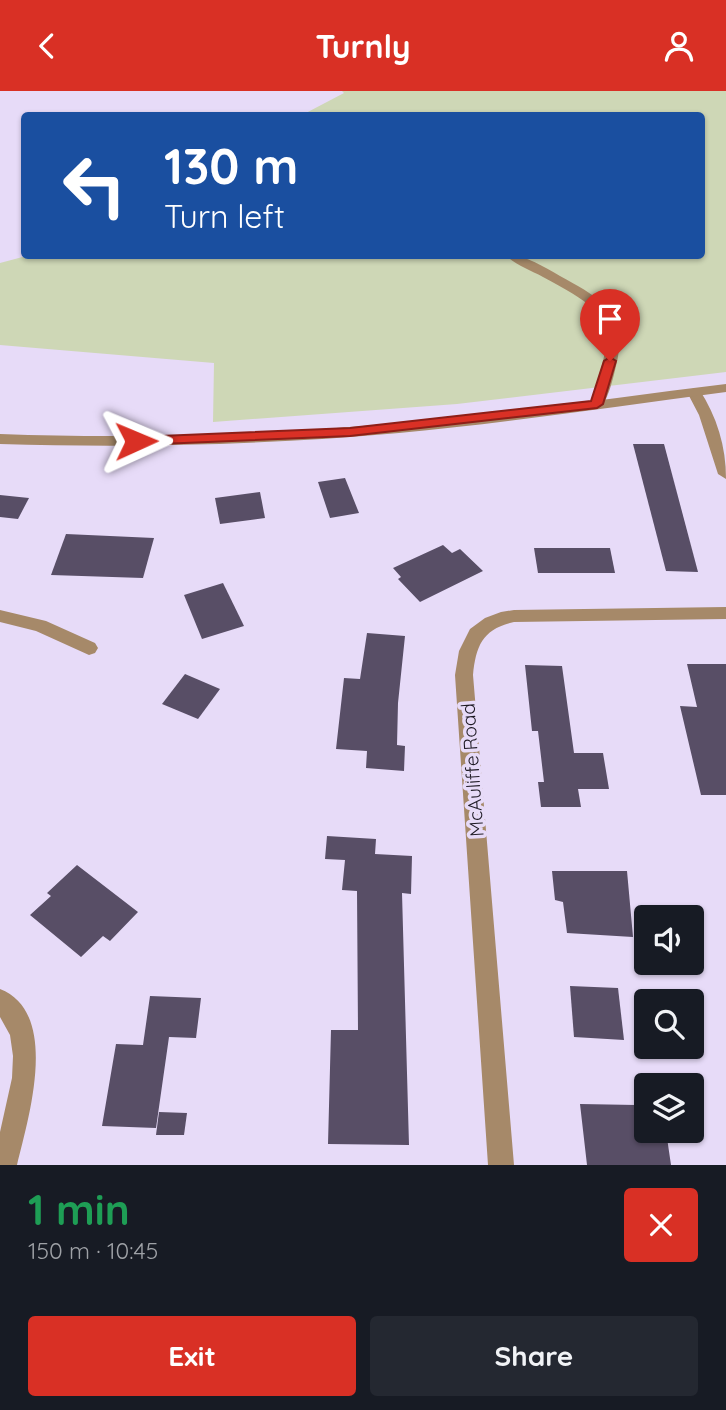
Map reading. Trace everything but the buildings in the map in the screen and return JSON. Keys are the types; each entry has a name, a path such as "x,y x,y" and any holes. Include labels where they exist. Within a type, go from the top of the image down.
{"street":[{"path":"518,259 587,297 608,313 613,335 610,361 597,404"},
{"path":"0,439 136,441 304,435 432,425 726,388"},
{"path":"694,392 706,415 726,474"},
{"name":"McAuliffe Road","path":"501,1165 464,675 467,649 478,630 487,622 507,617 726,613"},
{"path":"0,616 40,626 89,648"},
{"path":"0,1000 12,1009 20,1025 23,1045 20,1092 4,1165"}],"green space":[{"path":"342,91 726,91 726,372 457,404 213,422 214,363 0,345 0,263 21,257 705,259 705,112 308,112 344,93"}],"route":[{"path":"136,441 350,432 597,404 610,361"}]}
